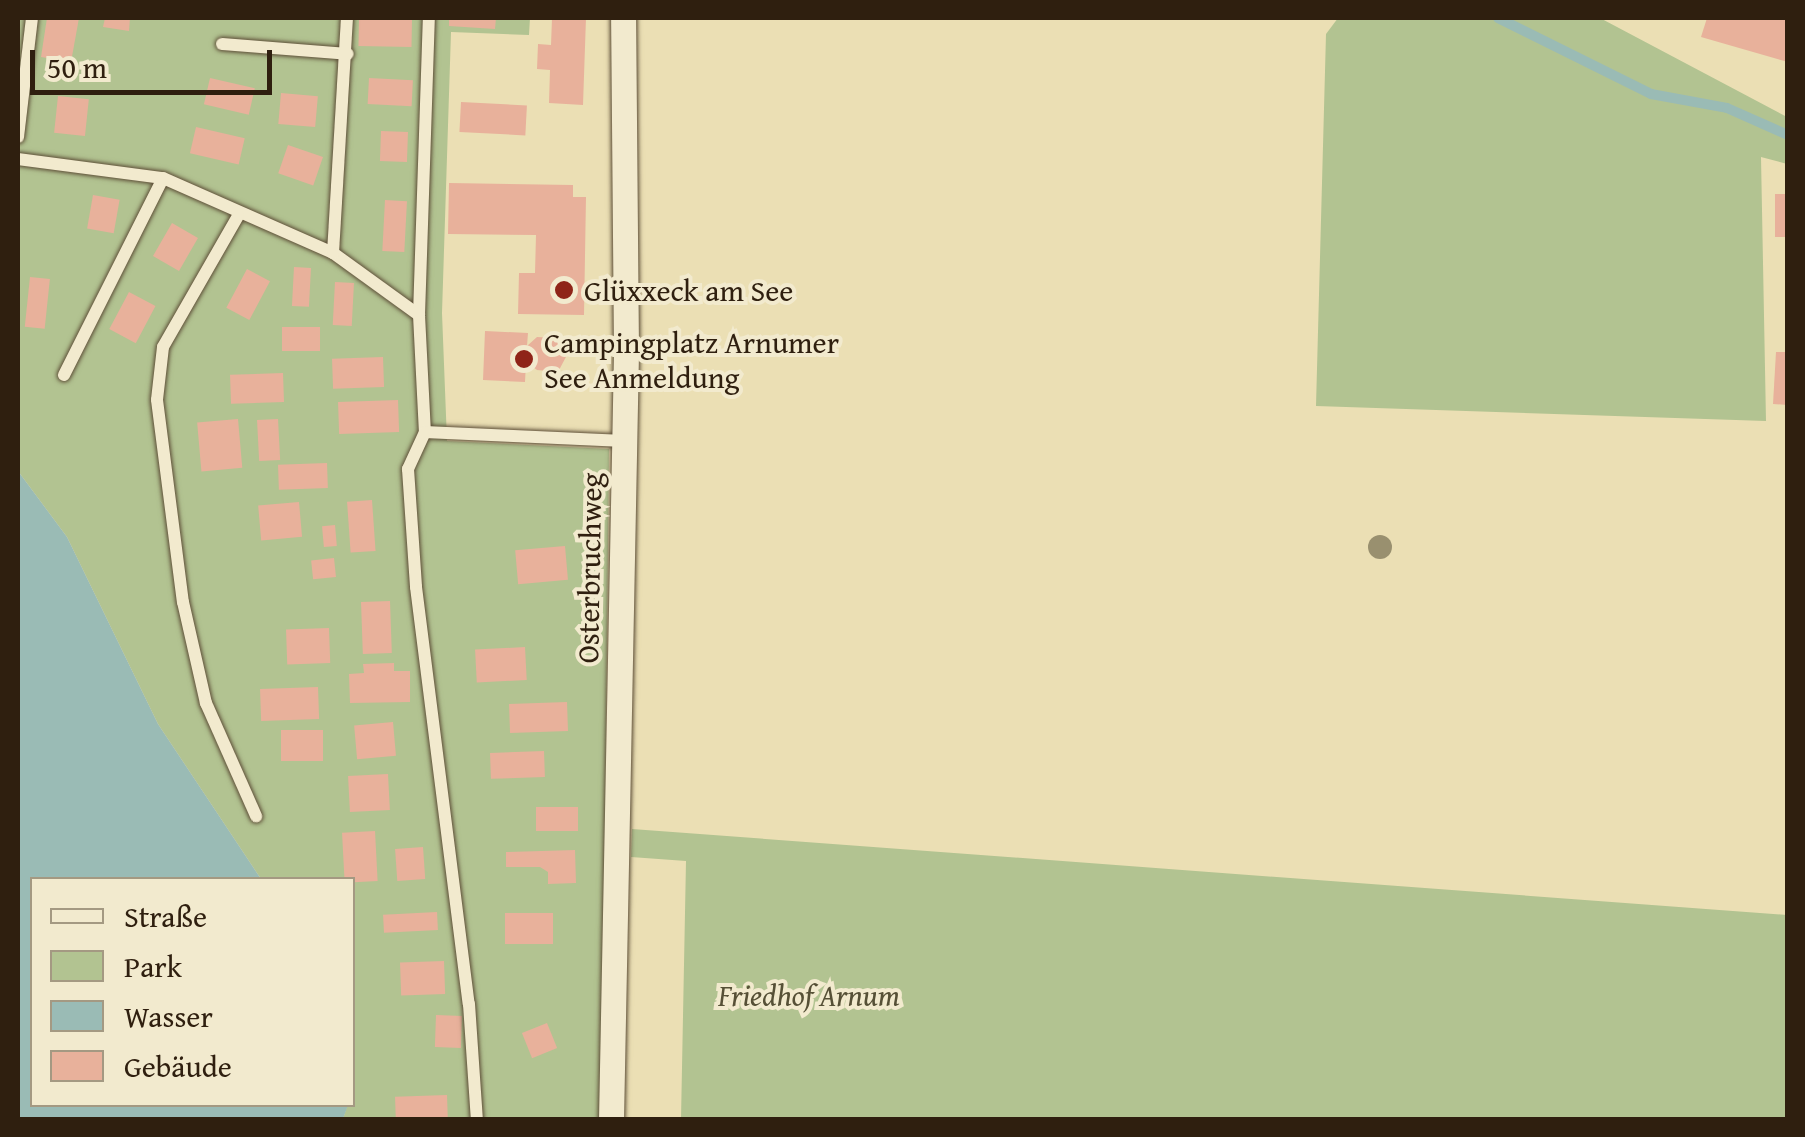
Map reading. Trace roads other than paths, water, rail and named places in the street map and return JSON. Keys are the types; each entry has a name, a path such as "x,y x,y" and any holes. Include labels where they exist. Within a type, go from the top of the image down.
{"street":[{"name":"Osterbruchweg","path":"611,1120 624,441 623,18"}],"lane":[{"path":"18,137 32,18"},
{"path":"332,253 348,18"},
{"path":"429,18 419,314 425,432 408,469 416,588 477,1120"},
{"path":"222,44 348,54"},
{"path":"18,159 163,178 238,216 332,253 419,314"},
{"path":"64,376 163,178"},
{"path":"238,216 163,346 157,400 183,602 206,703 256,816"},
{"path":"425,432 624,441"}],"water":[{"path":"18,471 67,537 158,724 260,877 30,877 30,1107 347,1107 343,1119 18,1119"}],"waterway":[{"path":"1498,18 1651,94 1727,108 1788,135"}],"place":[{"name":"Glüxxeck am See","path":"564,290"},
{"name":"Campingplatz Arnumer See Anmeldung","path":"524,359"}],"park label":[{"name":"Friedhof Arnum","path":"809,995"}]}
